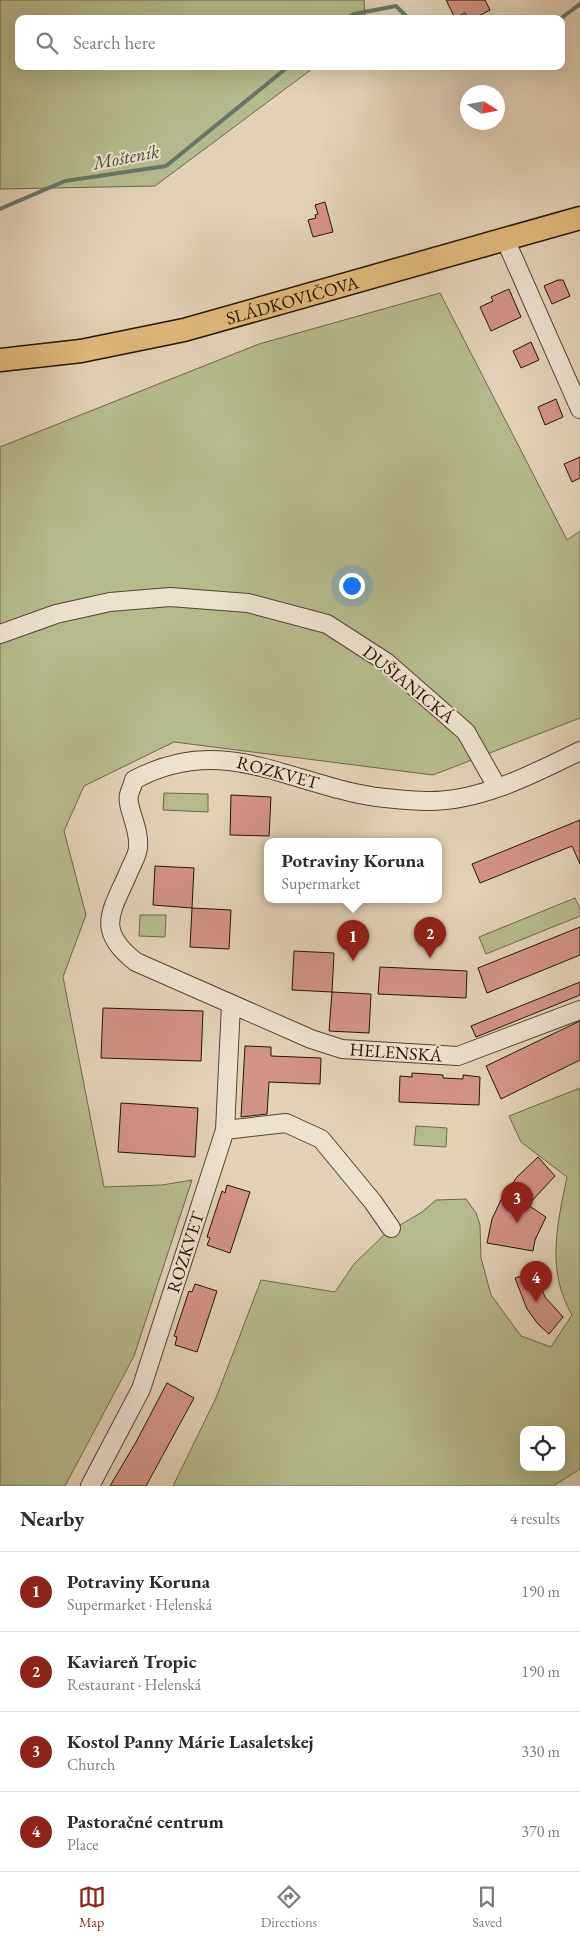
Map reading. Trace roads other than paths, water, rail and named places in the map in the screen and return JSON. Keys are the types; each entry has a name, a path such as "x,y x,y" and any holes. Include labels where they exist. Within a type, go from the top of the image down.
{"main road":[{"name":"SLÁDKOVIČOVA","path":"0,360 73,352 184,330 580,218"}],"street":[{"path":"505,239 580,409"},
{"name":"DUŠIANICKÁ","path":"0,634 46,617 74,610 110,602 170,596 248,603 326,624 386,662 466,732 497,787"},
{"name":"ROZKVET","path":"214,997 136,962 121,951 112,939 110,924 113,906 138,849 138,828 128,796 134,780 154,769 194,760 233,760 269,768 352,793 426,801 462,798 497,787 580,750"},
{"name":"HELENSKÁ","path":"214,997 329,1046 389,1053 458,1056 580,1010"},
{"name":"ROZKVET","path":"90,1486 141,1389 225,1130 231,1005"},
{"path":"225,1130 286,1123 321,1139 373,1202 391,1228"}],"waterway":[{"name":"Mošteník","path":"565,15 580,4"},
{"name":"Mošteník","path":"353,15 396,6 405,15"},
{"name":"Mošteník","path":"0,209 65,181 166,166 284,70"}],"place":[{"name":"Kaviareň Tropic","path":"430,958"},
{"name":"Potraviny Koruna","path":"353,961"},
{"name":"Kostol Panny Márie Lasaletskej","path":"517,1223"},
{"name":"Pastoračné centrum","path":"536,1302"}]}
